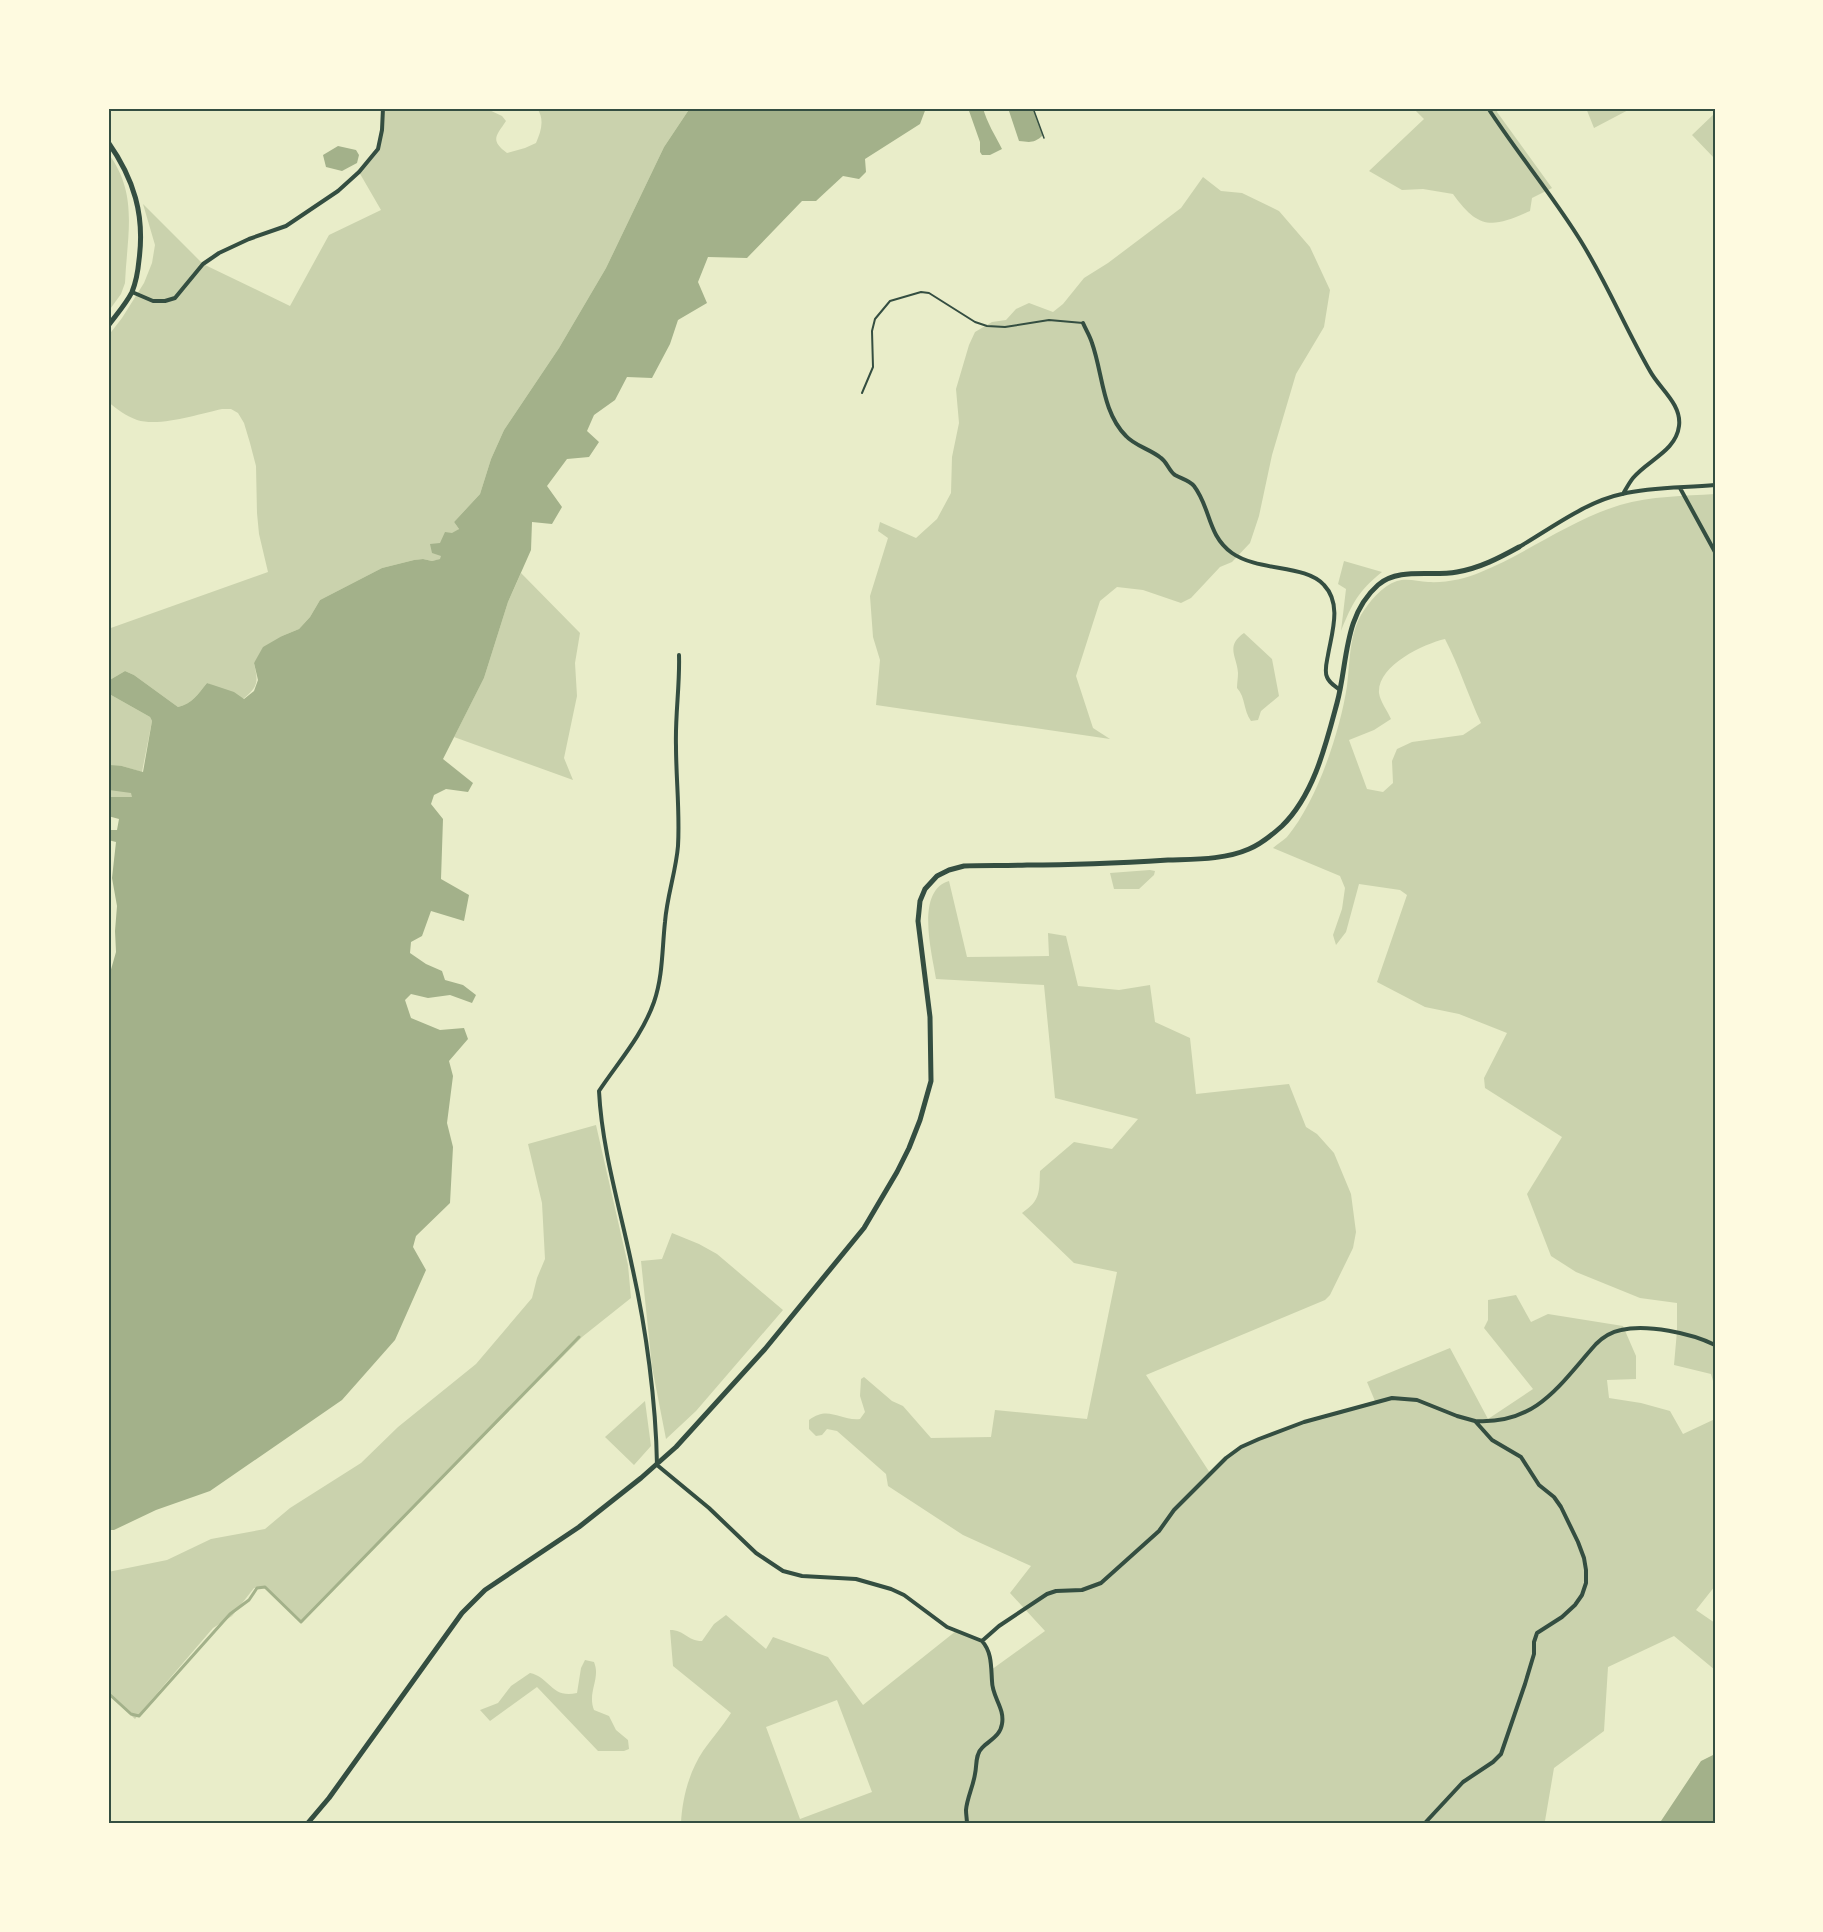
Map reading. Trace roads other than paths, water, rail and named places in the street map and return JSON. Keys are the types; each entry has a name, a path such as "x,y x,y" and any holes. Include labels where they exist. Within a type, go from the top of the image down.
{"street":[{"path":"132,292 153,301 175,298 203,264 219,253 286,226 338,191 359,172 378,149 383,108"},
{"path":"1488,108 1577,234 1600,273 1651,373 1676,406 1680,422 1678,435 1670,447 1632,479 1623,494"},
{"path":"108,142 123,165 131,184 141,224 138,273 132,292 108,326"},
{"path":"1083,323 1092,344 1102,389 1119,428 1128,438 1162,458 1174,475 1193,484 1222,545 1247,562 1308,574 1329,590 1334,607 1326,672 1328,680 1340,690"},
{"path":"307,1824 329,1798 462,1613 485,1590 579,1527 657,1465 699,1423 765,1349 864,1228 909,1148 920,1120 932,1071 930,1017 918,921 920,901 928,884 942,873 964,866 1211,858 1248,849 1261,843 1284,825 1301,800 1319,763 1340,690 1351,629 1358,612 1378,585 1401,574 1445,574 1471,569 1497,560 1592,505 1623,494 1715,485"},
{"path":"1680,488 1715,552"},
{"path":"679,655 680,680 676,746 678,846 665,919 662,965 655,1000 642,1031 599,1090 602,1131 640,1302 653,1407 657,1465 702,1502 756,1553 783,1571 802,1576 856,1579 891,1589 904,1595 947,1627 982,1641 990,1656 993,1691 1002,1709 1003,1722 997,1736 981,1748 978,1754 975,1776 968,1798 967,1824"},
{"path":"982,1641 1006,1621 1047,1594 1056,1591 1082,1590 1101,1583 1159,1531 1174,1510 1226,1458 1250,1443 1304,1422 1392,1398 1417,1400 1474,1421 1498,1421 1521,1414 1541,1404 1596,1344 1614,1332 1630,1329 1659,1330 1715,1344"},
{"path":"1424,1824 1463,1782 1501,1754 1532,1662 1537,1634 1575,1605 1582,1595 1586,1582 1584,1558 1561,1507 1554,1497 1539,1485 1521,1457 1492,1440 1474,1421"}],"lane":[{"path":"862,393 873,367 872,331 875,319 890,301 921,292 929,293 975,322 987,326 1005,327 1049,320 1083,323"}],"waterway":[{"path":"108,1693 131,1714 139,1716 230,1614 249,1600 257,1588 265,1587 301,1622 579,1337"}]}
